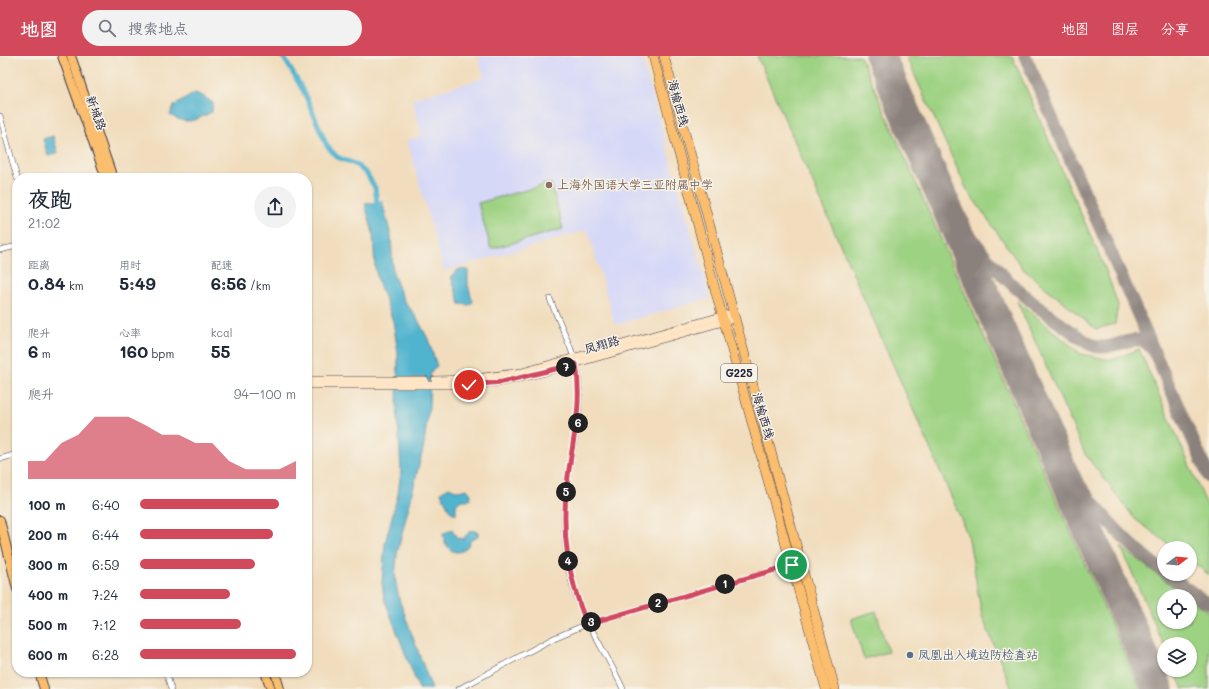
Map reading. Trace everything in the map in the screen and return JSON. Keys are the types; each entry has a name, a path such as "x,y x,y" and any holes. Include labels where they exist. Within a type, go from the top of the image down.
{"highway":[{"name":"海榆西线","path":"653,56 826,689"},
{"name":"海榆西线","path":"664,56 835,689"}],"main road":[{"name":"新城路","path":"62,56 104,173"},
{"name":"新城路","path":"71,56 111,173"},
{"path":"0,520 12,569"},
{"path":"40,677 44,689"},
{"path":"267,677 271,689"},
{"path":"276,677 280,689"}],"street":[{"path":"0,116 16,173"},
{"path":"0,250 12,247"},
{"path":"550,299 575,361 579,384 578,422 567,484 565,539 568,568 587,624 606,654 623,689"},
{"name":"凤翔路","path":"312,380 432,382 501,377 575,361 733,316"},
{"name":"凤翔路","path":"312,385 395,382"},
{"path":"0,460 12,456"},
{"path":"460,689 554,638 587,624 792,565"},
{"path":"167,677 171,689"}],"shaded area":[{"name":"上海外国语大学三亚附属中学","path":"478,56 641,56 710,298 615,325 588,230 444,271 407,140 422,135 412,99 484,78"}],"green space":[{"path":"757,56 860,56 1140,689 1012,689 982,616 969,539 959,514"},
{"path":"906,56 1012,56 1107,273 1118,305 1115,324 1096,329 1023,269 967,190"},
{"path":"551,183 563,229 491,249 478,203"},
{"path":"1017,301 1081,354 1112,360 1139,349 1209,510 1209,575 1197,566 1197,541 1165,541 1135,519 1085,454"},
{"path":"1121,547 1157,575 1157,581 1165,581 1176,589 1157,589 1157,629 1197,629 1197,604 1209,612 1209,689 1183,689 1177,677 1197,677 1197,637 1160,637"},
{"path":"876,611 888,652 864,659 851,619"}],"water":[{"path":"195,93 203,96 213,103 212,112 191,121 182,120 170,115 174,106"},
{"path":"53,136 58,153 48,156 43,139"},
{"path":"382,201 391,236 393,273 403,299 417,318 428,339 437,366 432,370 430,376 429,406 424,445 397,554 395,578 399,599 432,689 419,689 384,598 382,582 385,543 398,494 401,470 397,406 398,353 393,321 378,281 375,268 373,233 365,204"},
{"path":"459,269 468,270 468,285 473,302 469,305 460,304 451,276"},
{"path":"449,487 458,491 467,489 471,494 470,500 461,500 456,505 456,515 450,511 441,493"},
{"path":"452,529 457,538 463,539 471,530 478,532 478,537 471,540 463,550 454,552 447,546 444,541 443,534"}],"waterway":[{"path":"283,56 304,92 327,146 337,157 355,164 367,174 375,188 378,209"}],"taxiway":[{"path":"1025,56 1209,477"},
{"path":"929,167 947,199 978,247 1003,275 1033,303 1079,337 1097,347 1105,347 1138,340 1146,342 1152,349"},
{"path":"1040,419 1064,463 1093,503 1126,540 1157,566"},
{"path":"1177,581 1209,603"}],"runway":[{"path":"880,56 1158,689"}],"place":[{"name":"上海外国语大学三亚附属中学","path":"549,185"},
{"name":"凤凰出入境边防检查站","path":"910,655"}],"route":[{"path":"469,385 524,378 576,364 579,384 578,422 567,484 564,520 568,568 587,624 792,565"}]}
